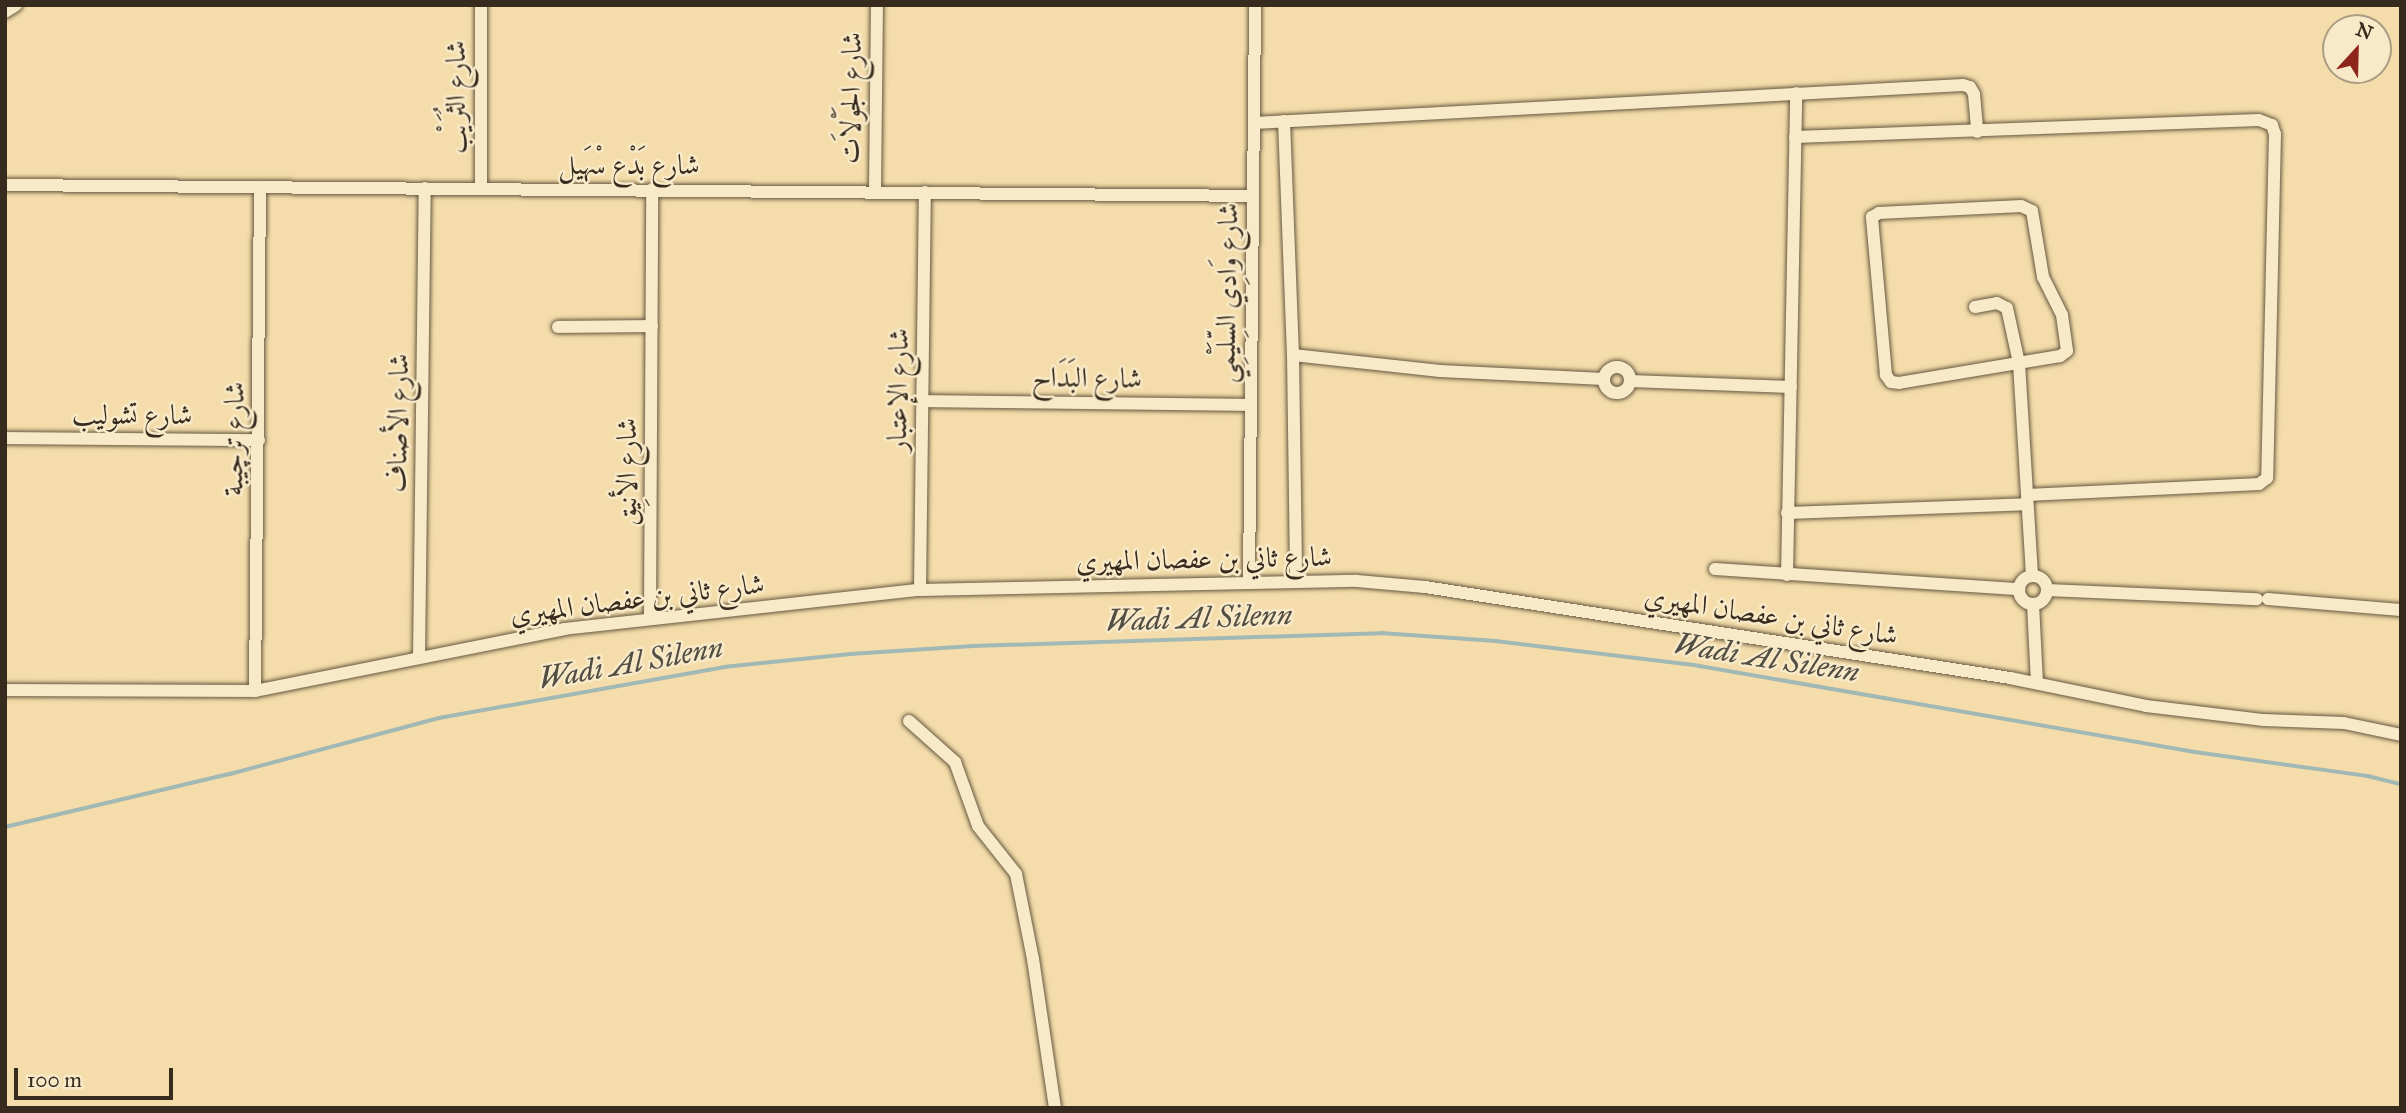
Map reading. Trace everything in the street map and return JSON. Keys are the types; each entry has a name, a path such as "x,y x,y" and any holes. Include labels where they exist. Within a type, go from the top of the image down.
{"street":[{"path":"5,12 16,5"},
{"name":"شارع الثُرَيْب","path":"481,5 481,188"},
{"name":"شارع الجَوْلاَت","path":"874,191 877,5"},
{"name":"شارع وَادِي السِّلَيْمِي","path":"1249,582 1255,5"},
{"path":"1254,123 1967,85 1974,94 1977,132"},
{"path":"1787,575 1796,93"},
{"path":"1787,513 2259,484 2265,481 2275,134 2272,125 2259,120 1795,137"},
{"path":"1284,121 1293,355 1296,582"},
{"name":"شارع بَدْع سْهَيل","path":"5,185 925,191 1253,196"},
{"name":"شارع ترچيبة","path":"255,691 260,187"},
{"name":"شارع الأصناف","path":"419,658 425,188"},
{"name":"شارع الأنِيق","path":"650,619 652,189"},
{"name":"شارع الإعتبار","path":"920,590 925,191"},
{"path":"2029,208 2042,277 2059,308 2068,346 2060,356 2019,363 1891,382 1886,375 1871,217 1878,213 2029,208"},
{"path":"1975,307 1997,303 2007,308 2019,363 2032,576"},
{"path":"558,327 652,326"},
{"path":"1293,355 1440,371 1604,379 1607,387 1614,392 1626,389 1630,381 1791,387"},
{"name":"شارع البَدَاح","path":"922,401 1250,405"},
{"name":"شارع تشوليب","path":"5,438 259,440"},
{"path":"1715,569 2019,589"},
{"path":"2032,576 2042,579 2047,590 2042,601 2034,604 2024,601 2019,589 2023,579 2032,576"},
{"name":"شارع ثاني بن عفصان المهيري","path":"5,690 255,691 552,631 920,590 1357,581 1414,585 2037,683 2146,706 2264,720 2344,723 2401,735"},
{"path":"2047,590 2263,599 2401,610"},
{"path":"2034,604 2037,683"},
{"path":"909,721 955,762 978,826 988,842 1009,862 1021,887 1055,1108"}],"waterway":[{"name":"Wadi Al Silenn","path":"5,827 230,774 439,718 724,667 850,654 973,646 1381,633 1496,641 1694,665 2195,752 2368,776 2401,784"}]}
